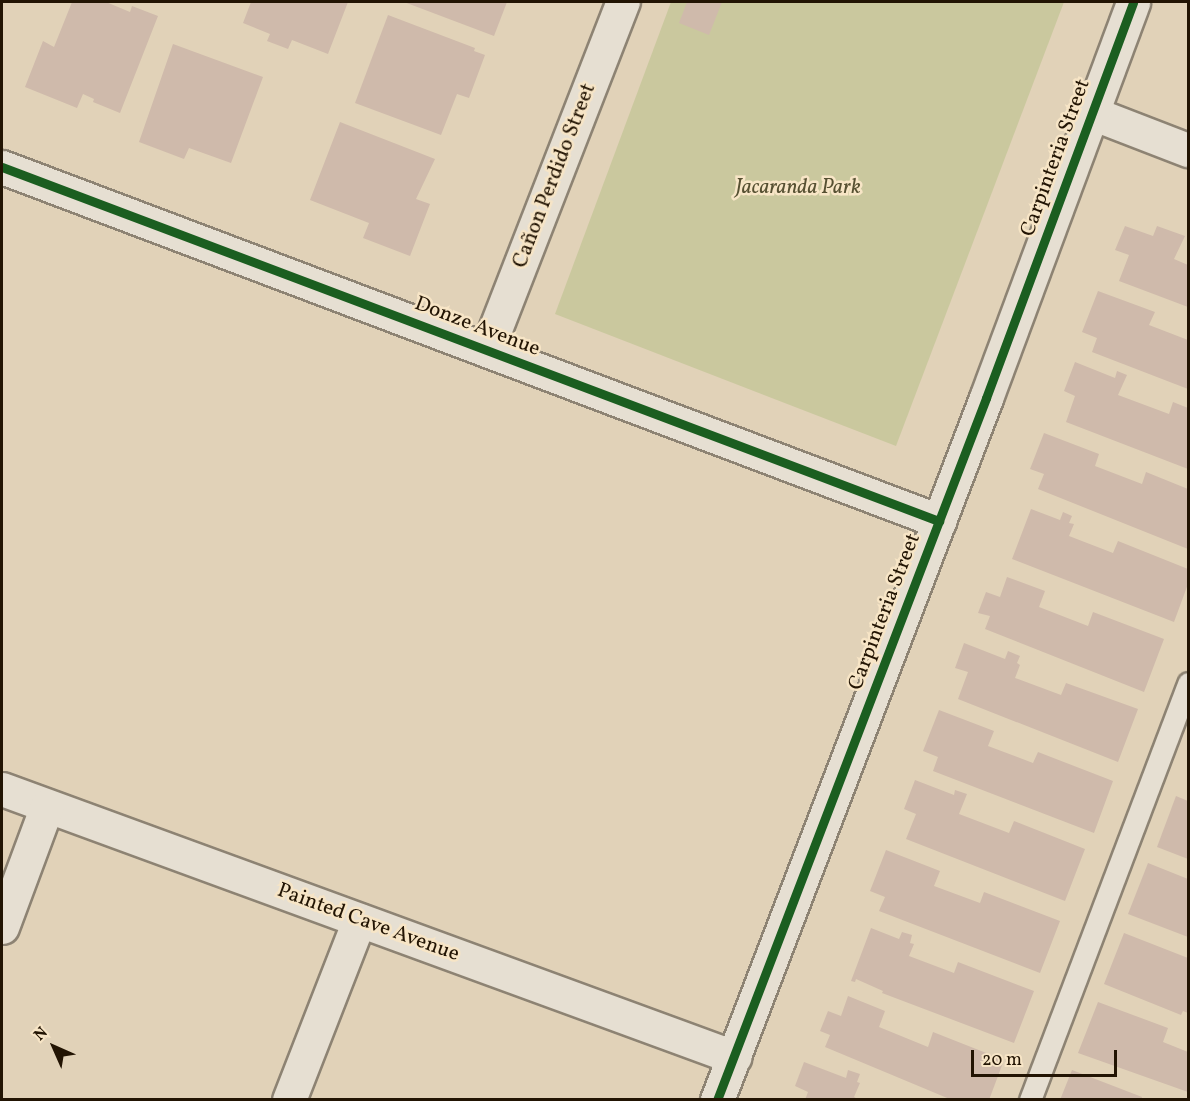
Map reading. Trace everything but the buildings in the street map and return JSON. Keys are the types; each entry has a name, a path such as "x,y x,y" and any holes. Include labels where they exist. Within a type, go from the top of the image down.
{"street":[{"name":"Cañon Perdido Street","path":"487,350 623,2"},
{"name":"Carpinteria Street","path":"717,1100 939,521 1133,2"},
{"path":"1092,113 1188,150"},
{"name":"Donze Avenue","path":"2,167 939,521"},
{"name":"Painted Cave Avenue","path":"2,789 734,1057"},
{"path":"2,927 47,806"},
{"path":"289,1100 358,920"}],"lane":[{"path":"1030,1100 1188,683"}],"green space":[{"name":"Jacaranda Park","path":"671,2 1064,2 896,446 555,314"}],"cycle path":[{"path":"717,1100 986,398 1133,2"},
{"path":"2,167 939,521"}]}
